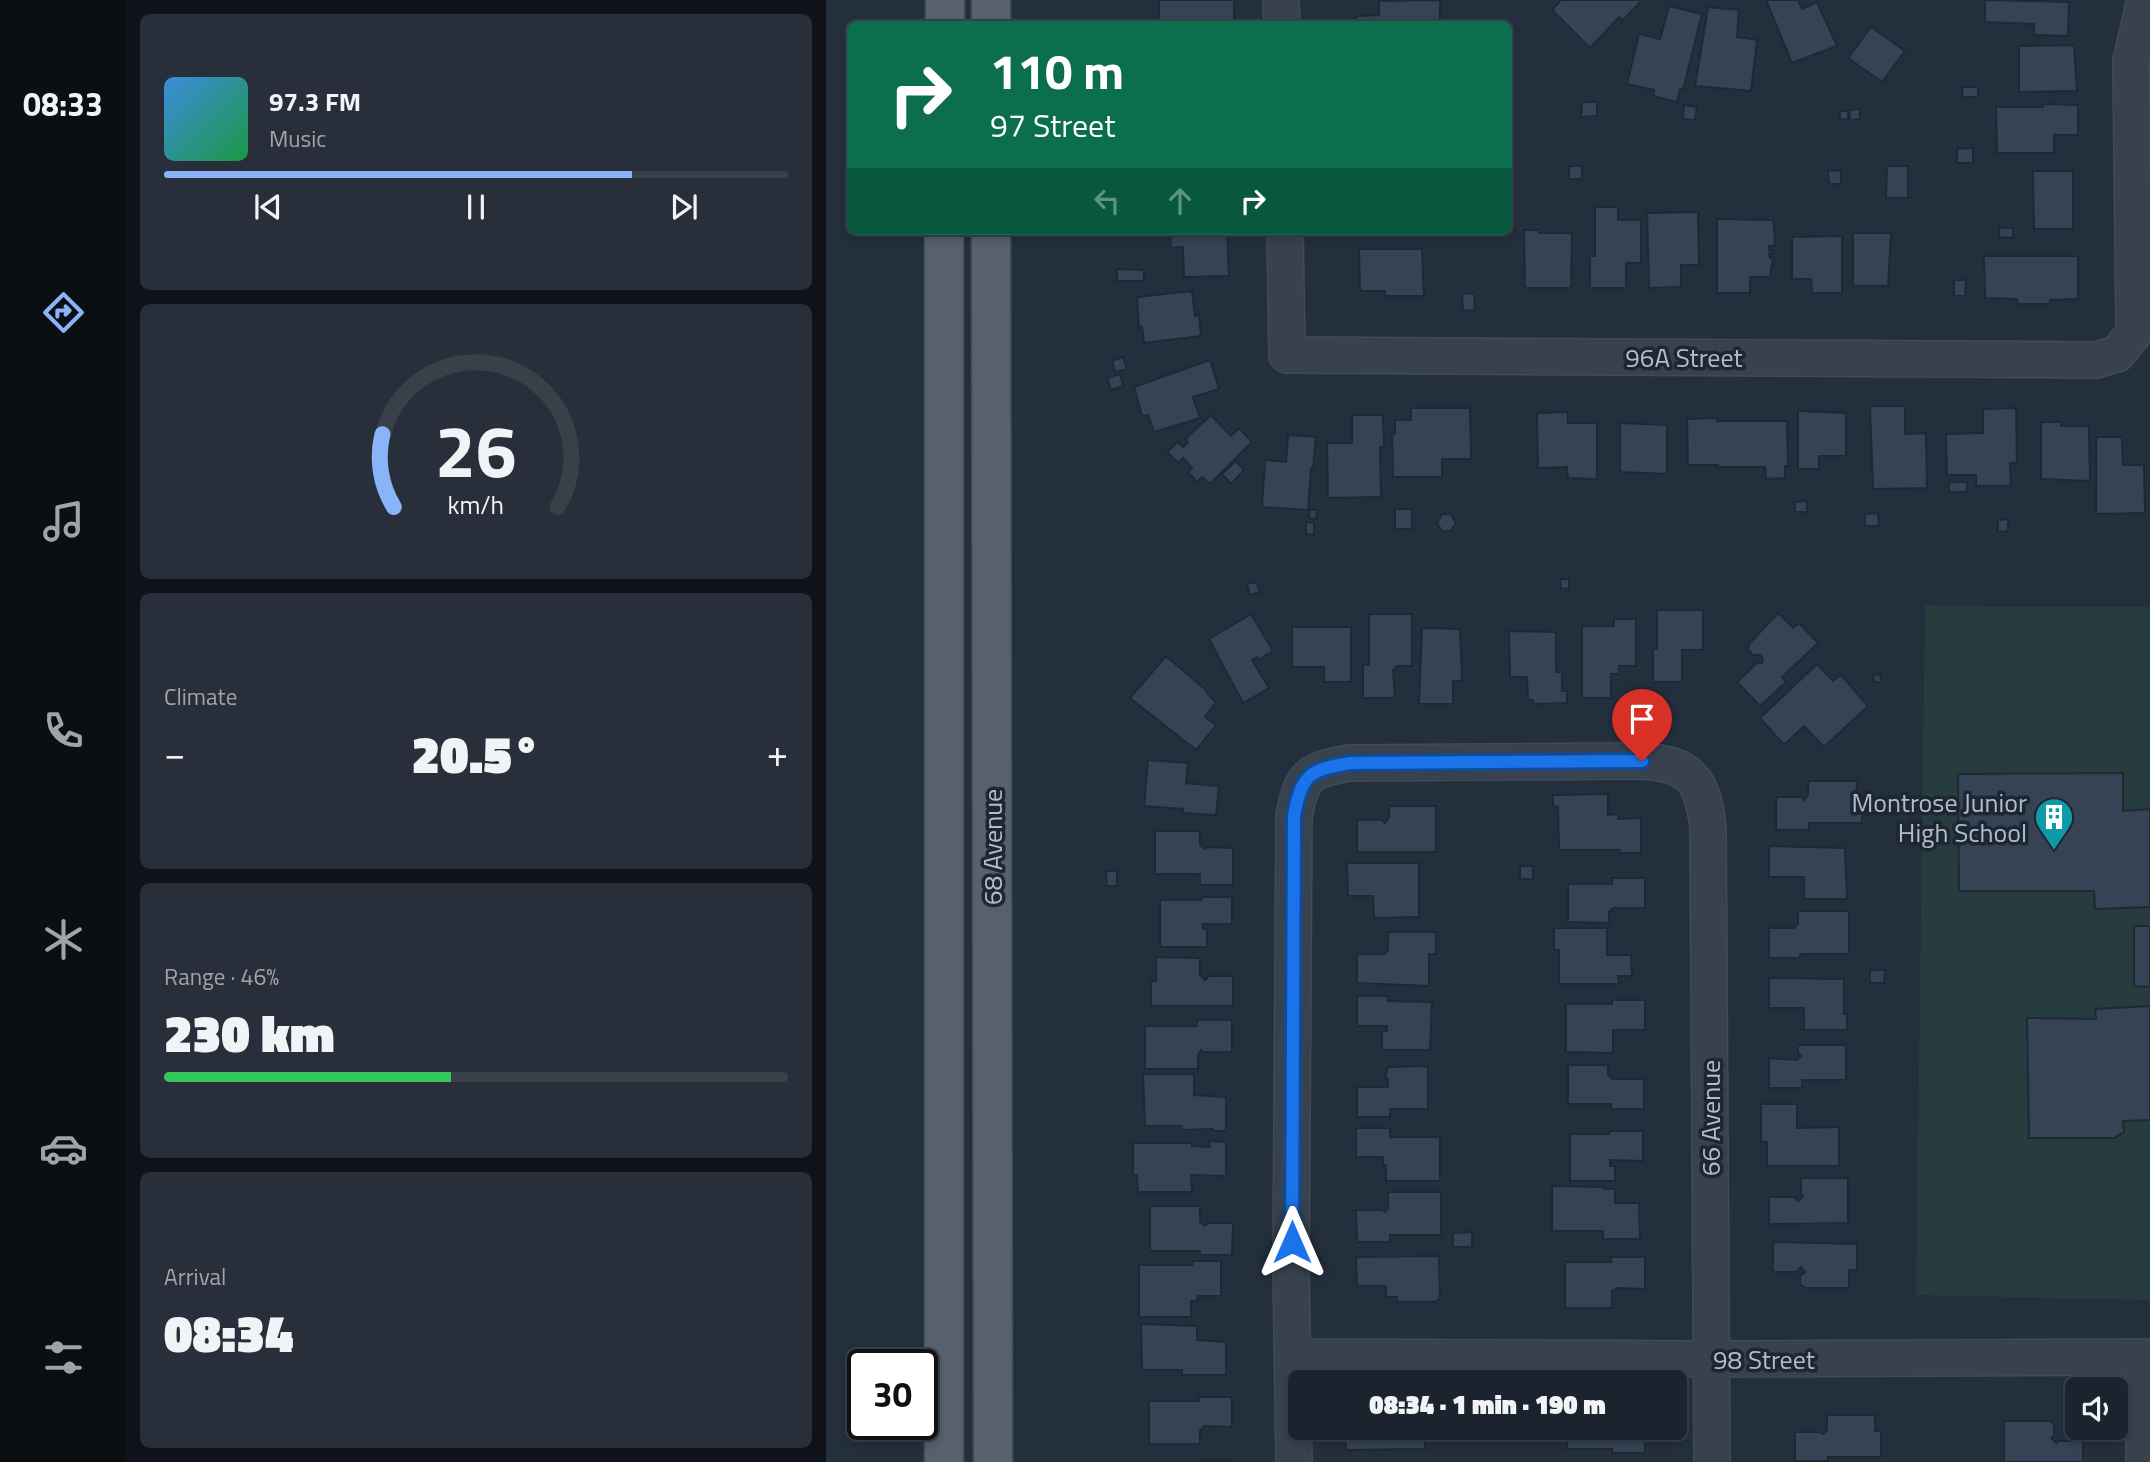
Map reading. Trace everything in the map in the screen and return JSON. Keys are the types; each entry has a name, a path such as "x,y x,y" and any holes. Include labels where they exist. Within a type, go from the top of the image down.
{"main road":[{"path":"945,0 945,21"},
{"path":"991,0 991,21"},
{"name":"68 Avenue","path":"944,235 944,1462"},
{"name":"68 Avenue","path":"991,235 993,1462"}],"street":[{"path":"1281,0 1282,21"},
{"name":"96A Street","path":"1285,235 1287,355 2096,360 2117,354 2134,333 2131,61 2146,0"},
{"name":"66 Avenue","path":"1293,1357 1291,1255 1294,816 1298,792 1309,774 1350,763 1664,762 1693,777 1705,805 1708,827 1713,1462"},
{"path":"1293,1357 1294,1462"},
{"name":"98 Street","path":"1293,1357 2147,1357"},
{"path":"2144,1462 2147,1357"}],"green space":[{"path":"1925,606 2150,607 2150,1300 1916,1295"}],"building":[{"path":"1159,0 1234,0 1234,21 1159,21"},
{"path":"1440,0 1440,21 1355,21 1357,16 1379,15 1379,1"},
{"path":"1561,0 1642,0 1623,20 1619,17 1590,48 1552,10"},
{"path":"1766,0 1798,0 1802,9 1817,2 1837,46 1792,63"},
{"path":"1985,0 2069,2 2068,36 2034,35 2034,24 1985,22"},
{"path":"1669,6 1702,14 1683,90 1680,89 1677,102 1653,96 1654,90 1627,84 1639,34 1660,39"},
{"path":"1708,7 1739,10 1737,37 1757,40 1751,91 1695,86"},
{"path":"1871,27 1905,51 1882,82 1848,58"},
{"path":"2074,45 2077,91 2019,92 2019,46"},
{"path":"1962,87 1978,87 1978,97 1963,97"},
{"path":"1582,102 1597,102 1597,116 1581,117"},
{"path":"2043,104 2078,105 2078,135 2054,135 2054,153 1997,153 1996,107 2043,107"},
{"path":"1684,105 1697,107 1695,120 1683,119"},
{"path":"1860,109 1860,119 1850,120 1849,110"},
{"path":"1840,111 1848,111 1848,119 1840,120"},
{"path":"1973,148 1973,163 1957,163 1957,149"},
{"path":"1569,166 1582,166 1582,179 1569,179"},
{"path":"1887,166 1908,166 1908,198 1886,198"},
{"path":"1828,170 1841,171 1841,184 1829,184"},
{"path":"2033,171 2073,171 2073,229 2034,229"},
{"path":"1595,207 1618,207 1618,220 1641,220 1641,263 1626,263 1626,288 1590,288 1590,256 1595,256"},
{"path":"1698,212 1699,265 1681,265 1681,287 1649,288 1647,213"},
{"path":"1717,219 1772,220 1774,223 1775,246 1769,246 1769,250 1772,250 1772,253 1769,253 1770,258 1773,258 1770,277 1750,277 1750,293 1717,293"},
{"path":"1999,228 2013,228 2013,238 1999,237"},
{"path":"1524,230 1572,233 1571,288 1525,288"},
{"path":"1853,233 1891,233 1888,286 1853,286"},
{"path":"1170,235 1227,235 1229,276 1184,277 1183,247 1171,248"},
{"path":"1842,236 1842,293 1812,293 1811,279 1792,279 1792,237"},
{"path":"1359,249 1422,249 1424,296 1385,296 1385,291 1360,291"},
{"path":"1984,256 2078,256 2078,299 2050,300 2050,304 2018,304 2017,299 1985,298"},
{"path":"1117,269 1144,270 1144,281 1117,281"},
{"path":"1954,280 1966,280 1965,296 1954,296"},
{"path":"1192,291 1195,316 1199,315 1201,336 1144,343 1142,327 1139,328 1137,297"},
{"path":"1474,293 1475,310 1463,311 1462,294"},
{"path":"1123,357 1127,369 1115,372 1112,361"},
{"path":"1210,360 1219,389 1193,397 1200,418 1154,432 1148,415 1142,416 1134,387"},
{"path":"1120,374 1123,386 1111,390 1107,378"},
{"path":"1870,406 1905,406 1905,434 1926,433 1927,488 1873,489"},
{"path":"1411,408 1470,408 1471,459 1442,459 1442,477 1393,477 1392,434 1395,434 1395,420 1411,420"},
{"path":"2016,408 2017,463 2010,463 2011,486 1976,486 1976,475 1947,475 1946,434 1983,433 1983,409"},
{"path":"1798,411 1846,413 1846,456 1819,456 1819,469 1798,469"},
{"path":"1568,412 1568,423 1597,423 1597,479 1568,478 1567,467 1538,468 1537,413"},
{"path":"1211,415 1231,436 1239,428 1252,442 1210,484 1202,477 1197,482 1188,472 1192,468 1183,458 1178,463 1167,452 1178,442 1183,447 1188,442 1185,439"},
{"path":"1352,415 1383,415 1384,447 1380,447 1381,497 1328,498 1327,443 1352,443"},
{"path":"1717,418 1717,421 1787,421 1788,466 1785,466 1785,478 1766,479 1765,467 1688,465 1687,419"},
{"path":"2041,422 2061,422 2061,426 2089,426 2090,481 2041,479"},
{"path":"1620,423 1667,425 1667,474 1620,472"},
{"path":"1288,435 1316,437 1308,510 1262,507 1265,460 1286,462"},
{"path":"2096,437 2122,437 2123,465 2144,465 2145,513 2096,514"},
{"path":"1236,461 1244,470 1231,484 1222,474"},
{"path":"1949,482 1967,482 1967,492 1949,492"},
{"path":"1807,501 1807,512 1795,512 1795,502"},
{"path":"1395,509 1412,509 1412,529 1395,529"},
{"path":"1310,510 1317,510 1316,519 1309,518"},
{"path":"1878,513 1879,526 1865,526 1865,514"},
{"path":"1442,514 1451,514 1456,523 1451,531 1442,531 1437,523"},
{"path":"2008,519 2008,531 1998,532 1998,520"},
{"path":"1306,522 1314,523 1314,535 1306,534"},
{"path":"1560,579 1569,579 1569,588 1561,589"},
{"path":"1256,582 1260,592 1250,595 1247,584"},
{"path":"1657,610 1703,610 1703,650 1682,650 1682,682 1653,682 1653,649 1657,649"},
{"path":"1778,613 1793,628 1799,623 1818,643 1782,677 1786,682 1760,706 1737,682 1757,663 1762,663 1763,658 1760,655 1753,655 1748,650 1749,644"},
{"path":"1251,614 1273,651 1258,660 1257,657 1252,660 1269,688 1243,703 1209,639"},
{"path":"1369,614 1412,614 1412,666 1397,666 1393,670 1395,698 1363,698 1363,665 1369,665"},
{"path":"1614,619 1636,619 1636,666 1619,666 1619,674 1611,674 1611,698 1582,698 1582,626 1614,626"},
{"path":"1292,627 1351,627 1351,682 1324,682 1324,667 1292,667"},
{"path":"1422,628 1460,629 1462,681 1453,681 1453,704 1419,704"},
{"path":"1509,631 1556,632 1556,672 1562,672 1562,691 1567,691 1567,703 1533,704 1533,700 1528,700 1527,677 1510,677"},
{"path":"1166,656 1216,702 1205,717 1216,725 1196,750 1130,698"},
{"path":"1817,664 1833,681 1841,675 1868,706 1824,747 1804,726 1784,745 1760,718"},
{"path":"1880,674 1881,682 1874,682 1873,675"},
{"path":"1148,760 1188,763 1186,783 1219,786 1216,815 1183,813 1183,809 1144,806"},
{"name":"Montrose Junior High School","path":"2123,773 2123,811 2150,809 2150,907 2095,909 2094,891 1959,891 1958,774"},
{"path":"1808,781 1857,781 1856,797 1862,797 1862,823 1809,823 1809,830 1776,830 1776,797 1802,797 1804,800 1808,795"},
{"path":"1608,794 1608,815 1618,814 1618,819 1641,818 1641,853 1620,853 1620,850 1559,850 1558,807 1553,806 1553,795"},
{"path":"1389,806 1436,806 1436,852 1357,852 1357,820 1382,820 1385,823 1389,818"},
{"path":"1155,831 1200,831 1200,845 1205,849 1233,848 1233,885 1200,885 1200,874 1155,874"},
{"path":"1769,846 1845,848 1847,899 1804,899 1804,877 1769,877"},
{"path":"1347,863 1419,863 1419,917 1374,918 1373,896 1348,896"},
{"path":"1520,866 1533,866 1533,879 1520,879"},
{"path":"1106,871 1117,871 1117,886 1107,886"},
{"path":"1612,878 1645,878 1645,908 1613,908 1609,912 1609,923 1568,922 1568,884 1612,884"},
{"path":"1202,897 1232,897 1232,924 1203,924 1203,929 1207,929 1207,947 1160,947 1160,900 1202,900"},
{"path":"1798,911 1849,911 1849,954 1800,954 1800,958 1769,958 1769,928 1794,928 1798,924"},
{"path":"2134,926 2150,926 2150,987 2134,986"},
{"path":"1554,928 1607,928 1607,955 1631,955 1632,976 1618,976 1619,984 1559,984 1559,950 1554,950"},
{"path":"1388,932 1436,932 1436,954 1429,954 1429,986 1357,983 1357,954 1385,954 1388,950"},
{"path":"1156,957 1200,958 1200,975 1205,980 1209,976 1233,976 1233,1006 1151,1006 1151,981 1156,981"},
{"path":"1870,970 1885,970 1884,983 1870,983"},
{"path":"1769,978 1844,979 1847,1030 1804,1030 1804,1008 1769,1008"},
{"path":"1357,996 1388,996 1388,1001 1432,1002 1430,1050 1382,1050 1382,1031 1387,1031 1387,1026 1357,1026"},
{"path":"1612,1000 1645,1000 1645,1030 1613,1030 1613,1053 1566,1052 1566,1004 1612,1004"},
{"path":"2150,1006 2150,1120 2123,1121 2124,1132 2114,1138 2029,1138 2027,1018 2096,1019 2095,1009"},
{"path":"1197,1020 1232,1020 1232,1052 1201,1050 1198,1054 1198,1069 1145,1069 1145,1026 1197,1026"},
{"path":"1798,1045 1846,1045 1846,1080 1802,1080 1802,1088 1769,1088 1769,1058 1797,1060 1801,1056 1798,1053"},
{"path":"1568,1065 1608,1065 1608,1075 1613,1079 1644,1079 1644,1109 1611,1109 1611,1104 1568,1104"},
{"path":"1428,1066 1428,1109 1390,1109 1390,1117 1357,1117 1357,1087 1388,1087 1388,1079 1385,1079 1388,1067"},
{"path":"1143,1074 1194,1074 1194,1095 1226,1097 1226,1131 1182,1130 1181,1126 1145,1126"},
{"path":"1761,1104 1797,1104 1797,1128 1839,1127 1839,1166 1767,1166 1767,1142 1761,1142"},
{"path":"1356,1128 1390,1128 1390,1137 1440,1137 1440,1181 1386,1181 1383,1157 1356,1157"},
{"path":"1609,1131 1643,1131 1643,1161 1610,1160 1610,1166 1615,1166 1615,1181 1570,1181 1570,1134 1609,1134"},
{"path":"1209,1141 1226,1142 1226,1176 1191,1175 1192,1192 1138,1192 1137,1175 1133,1175 1133,1143 1192,1143 1192,1146 1210,1147"},
{"path":"1801,1178 1848,1178 1848,1223 1769,1224 1769,1197 1794,1197 1798,1201 1803,1196"},
{"path":"1552,1186 1615,1189 1615,1203 1639,1203 1640,1239 1603,1239 1603,1231 1552,1231"},
{"path":"1388,1192 1441,1192 1441,1235 1390,1235 1390,1242 1357,1242 1356,1210 1385,1212 1388,1208"},
{"path":"1150,1206 1200,1206 1200,1222 1205,1226 1208,1223 1233,1223 1232,1255 1200,1255 1200,1251 1150,1251"},
{"path":"1472,1232 1472,1247 1453,1247 1453,1233"},
{"path":"1773,1242 1857,1244 1857,1270 1849,1270 1849,1288 1805,1288 1800,1284 1800,1276 1805,1272 1801,1267 1796,1272 1773,1272"},
{"path":"1439,1256 1440,1298 1435,1302 1397,1302 1397,1297 1386,1297 1386,1286 1357,1286 1356,1257"},
{"path":"1611,1257 1645,1257 1645,1289 1617,1288 1612,1291 1612,1308 1565,1308 1565,1262 1611,1262"},
{"path":"1192,1261 1221,1261 1221,1296 1198,1296 1197,1301 1191,1301 1191,1317 1139,1317 1139,1265 1192,1265"},
{"path":"1141,1324 1197,1326 1197,1340 1226,1342 1226,1375 1182,1375 1182,1370 1142,1370"},
{"path":"1199,1397 1232,1397 1232,1427 1204,1426 1200,1431 1200,1444 1149,1444 1149,1401 1199,1401"},
{"path":"1827,1415 1875,1415 1875,1431 1881,1431 1881,1457 1828,1457 1828,1461 1795,1461 1795,1432 1823,1434 1827,1430"},
{"path":"2004,1421 2051,1421 2054,1424 2054,1436 2051,1438 2056,1443 2083,1441 2083,1462 2004,1462"},
{"path":"1346,1440 1425,1440 1425,1449 1346,1450"},
{"path":"1567,1440 1645,1440 1645,1453 1612,1453 1612,1449 1567,1449"},
{"path":"1232,1460 1232,1462 1199,1462"}],"place":[{"name":"Montrose Junior High School","path":"2054,851"}],"route":[{"path":"1292,1242 1294,816 1298,792 1309,774 1350,763 1642,761"}]}
